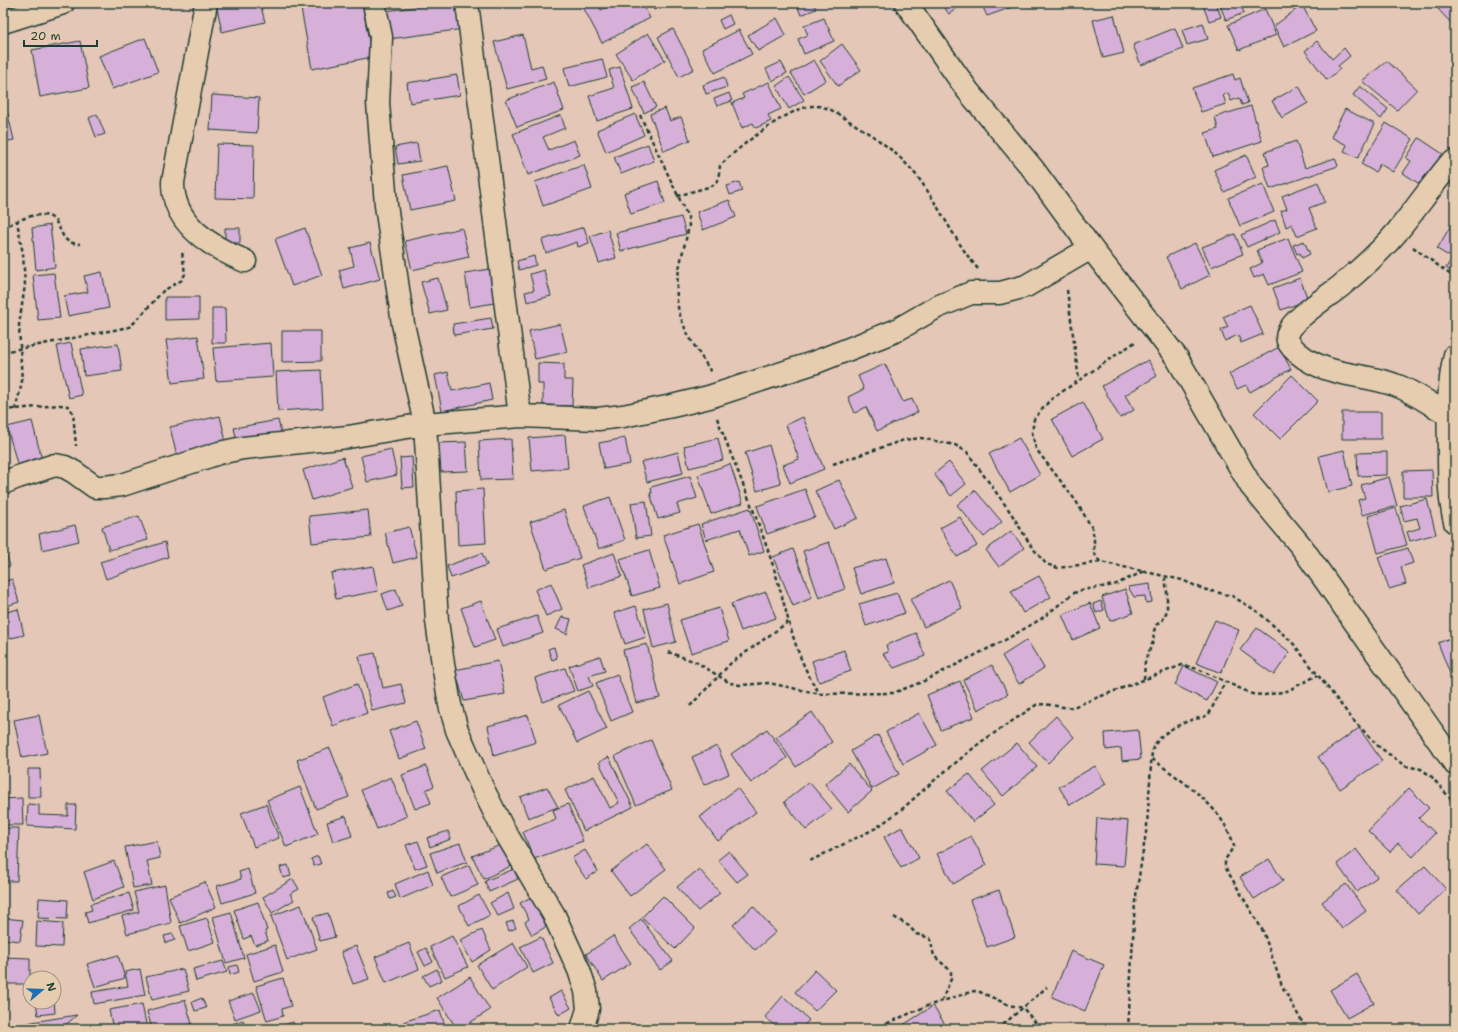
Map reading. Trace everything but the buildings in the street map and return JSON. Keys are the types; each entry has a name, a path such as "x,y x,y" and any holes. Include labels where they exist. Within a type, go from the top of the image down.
{"street":[{"path":"3,22 63,3"},
{"path":"206,3 173,182 173,192 181,213 190,226 204,240 222,251 245,261"},
{"path":"374,3 381,37 378,103 386,205 403,324 425,424 437,621 443,664 457,730 501,825 538,886 565,936 586,991 588,1009 582,1029"},
{"path":"467,3 520,416"},
{"path":"906,3 968,91 1033,169 1091,248 1177,358 1251,486 1301,546 1455,764"},
{"path":"1448,414 1397,385 1378,380 1336,373 1321,367 1298,354 1288,340 1288,334 1293,324 1341,285 1396,233 1420,200 1449,165 1455,161"},
{"path":"3,483 55,465 65,467 95,487 122,485 219,453 243,448 348,436 425,424 520,416 590,419 623,416 716,395 816,362 895,331 956,298 971,293 1000,293 1026,286 1063,266 1091,248"},
{"path":"1455,355 1451,372 1448,414 1449,481 1455,522"}],"path":[{"path":"677,196 712,186 718,180 720,166 730,155 780,119 803,107 820,106 838,113 874,136 912,169 972,262 1000,293"},
{"path":"640,115 677,196 685,210 689,226 677,288 680,315 716,395 763,537 788,622 804,667 820,694"},
{"path":"3,352 67,338 119,330 129,327 163,291 178,284 185,274 180,229 181,213"},
{"path":"3,228 17,221 39,215 47,216 55,221 67,241 80,244"},
{"path":"15,410 22,383 19,325 25,285 25,269 17,221"},
{"path":"1396,233 1434,264 1455,278"},
{"path":"1063,266 1073,326 1079,380"},
{"path":"1101,562 1094,553 1092,528 1076,502 1036,448 1032,433 1034,419 1050,400 1155,329"},
{"path":"3,410 60,405 65,405 71,408 77,447 86,481"},
{"path":"833,464 904,440 921,438 955,445 967,452 1011,513 1031,546 1046,564 1058,568 1101,562 1146,571 1165,578 1182,580 1203,589 1232,596 1258,612 1292,642 1352,720 1378,746 1405,766 1421,769 1432,776 1455,804"},
{"path":"668,652 696,662 730,683 740,685 769,683 820,694 893,692 907,688 1005,640 1041,619 1074,594 1082,590 1114,584 1146,571"},
{"path":"1144,679 1145,661 1153,642 1156,625 1162,621 1167,611 1167,591 1165,578"},
{"path":"690,706 731,663 788,622"},
{"path":"810,861 876,828 901,810 936,778 981,742 1036,705 1046,704 1066,708 1073,707 1182,665 1198,669 1252,694 1265,695 1287,691 1318,675"},
{"path":"1128,1029 1135,902 1147,826 1152,750 1156,741 1166,732 1209,714 1225,682"},
{"path":"1151,758 1201,795 1218,816 1229,834 1234,846 1226,860 1224,867 1263,931 1282,986 1306,1029"},
{"path":"894,917 909,926 916,934 930,938 934,956 951,972 951,980 942,1000"},
{"path":"998,1029 1012,1015 1023,1008 1031,999 1048,987"},
{"path":"874,1029 942,1000 974,991 980,992 1009,1005 1023,1008 1041,1029"}]}
